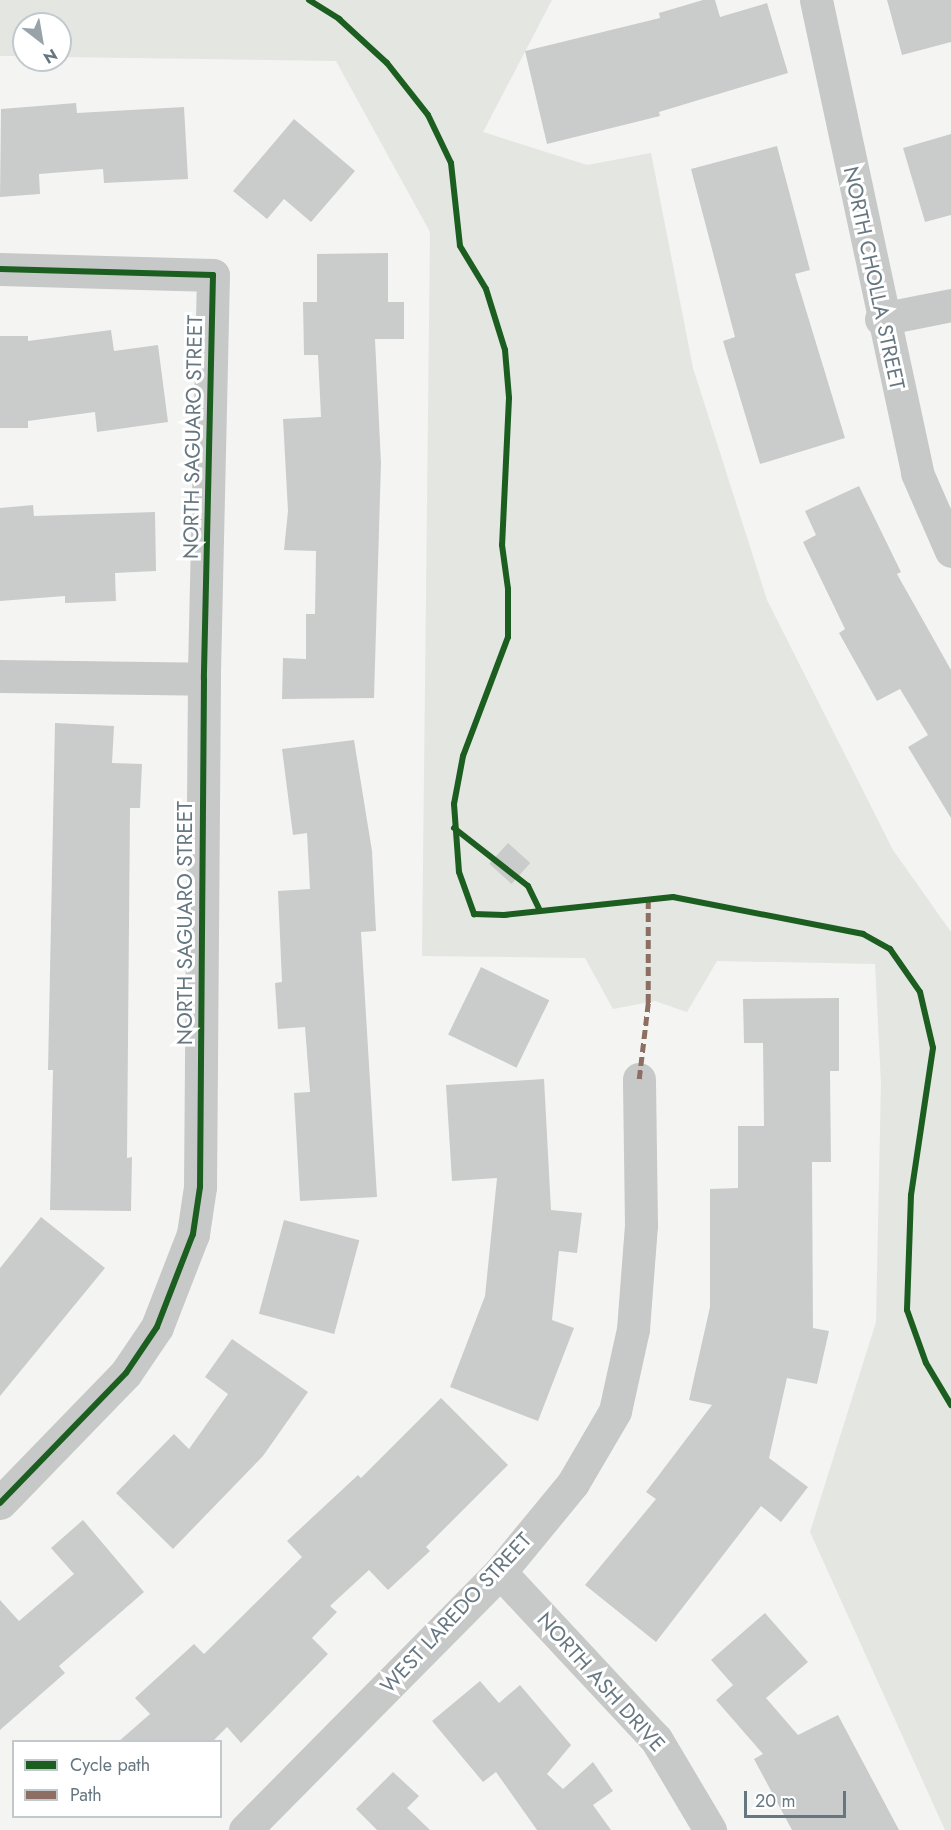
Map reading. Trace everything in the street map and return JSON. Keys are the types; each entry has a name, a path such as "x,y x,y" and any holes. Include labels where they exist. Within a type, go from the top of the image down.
{"street":[{"name":"NORTH CHOLLA STREET","path":"816,0 881,319 917,473 951,551"},
{"name":"NORTH SAGUARO STREET","path":"0,269 213,275 204,679 200,1187 193,1234 158,1327 126,1373 0,1503"},
{"path":"881,319 951,305"},
{"path":"0,676 204,679"},
{"name":"WEST LAREDO STREET","path":"245,1830 500,1572 573,1483 615,1411 633,1329 641,1225 639,1079"},
{"name":"NORTH ASH DRIVE","path":"500,1572 656,1738 710,1830"}],"shaded area":[{"path":"0,0 552,0 483,132 587,165 651,153 693,368 767,600 893,850 951,932 951,1830 945,1830 810,1532 876,1322 881,1083 875,964 717,961 687,1012 655,1001 613,1009 585,958 422,956 430,232 336,61 72,57 72,12 12,12 12,56 0,56"}],"building":[{"path":"703,0 715,0 720,17 767,3 788,73 659,112 660,116 547,144 525,51 660,18 659,13"},
{"path":"887,0 951,0 951,42 902,55"},
{"path":"76,103 77,113 184,107 188,179 104,183 103,169 39,174 40,194 0,197 1,109"},
{"path":"294,119 355,171 311,222 284,199 267,219 233,191"},
{"path":"951,134 951,215 925,222 903,148"},
{"path":"777,146 810,270 795,274 845,438 760,464 723,341 735,337 691,169"},
{"path":"388,253 388,302 404,302 404,339 375,339 381,463 374,698 282,699 283,658 306,659 306,614 315,614 316,551 284,550 288,511 283,419 321,417 318,355 304,355 303,302 317,302 317,254"},
{"path":"111,330 114,351 158,345 168,422 97,432 95,412 28,421 28,428 0,428 0,336 28,336 28,341"},
{"path":"859,486 901,572 897,574 951,670 951,818 908,747 928,735 900,689 877,701 839,633 845,629 803,542 816,535 805,511"},
{"path":"33,505 34,516 155,512 156,571 115,573 116,601 65,603 65,596 0,601 0,508"},
{"path":"55,723 114,726 112,763 142,764 140,808 130,808 127,1158 132,1157 131,1211 50,1210 53,1070 48,1070"},
{"path":"354,740 372,851 376,931 361,932 377,1197 300,1201 294,1093 310,1092 305,1027 278,1029 275,983 282,982 278,891 310,889 307,833 293,835 282,749"},
{"path":"508,843 530,863 512,884 489,864"},
{"path":"481,967 549,1000 516,1068 448,1034"},
{"path":"839,998 839,1071 830,1071 831,1162 812,1162 813,1328 829,1331 817,1384 787,1378 769,1458 808,1487 781,1522 761,1506 656,1642 585,1585 656,1499 646,1492 712,1405 689,1400 710,1307 710,1189 738,1188 738,1126 764,1126 763,1043 744,1043 743,999"},
{"path":"544,1079 551,1210 582,1213 577,1253 559,1251 552,1320 574,1328 538,1421 450,1387 485,1296 497,1178 452,1181 446,1085"},
{"path":"41,1217 105,1268 0,1396 0,1268"},
{"path":"284,1220 359,1240 334,1334 259,1314"},
{"path":"232,1339 308,1392 263,1456 173,1549 116,1493 174,1434 189,1449 228,1394 205,1377"},
{"path":"441,1398 508,1465 426,1547 430,1551 388,1590 369,1570 330,1606 337,1612 312,1638 328,1654 241,1743 227,1727 214,1740 120,1740 150,1714 135,1698 194,1644 204,1654 302,1557 287,1541 358,1475 361,1478"},
{"path":"83,1520 144,1592 59,1666 65,1673 0,1730 0,1600 19,1621 74,1574 51,1548"},
{"path":"765,1613 808,1662 766,1698 798,1735 838,1715 899,1830 792,1830 754,1759 763,1754 716,1700 733,1685 711,1660"},
{"path":"480,1681 499,1703 520,1685 571,1745 547,1774 563,1789 593,1762 613,1791 593,1805 611,1830 537,1830 496,1772 483,1782 432,1721"},
{"path":"393,1772 419,1796 407,1808 430,1830 377,1830 356,1809"}],"marked path":[{"path":"639,1079 648,1003 648,898"}],"cycle path":[{"path":"309,0 339,19 387,63 428,115 451,163 460,246 486,289 505,350 509,398 502,545 508,589 508,637 463,756 454,804 459,872 474,914 504,915 673,897 863,934 890,949 920,992 933,1048 911,1195 907,1310 926,1363 951,1405"},
{"path":"0,269 213,275 204,679 200,1187 193,1234 157,1327 126,1373 0,1503"},
{"path":"454,828 528,886 539,909"}]}
